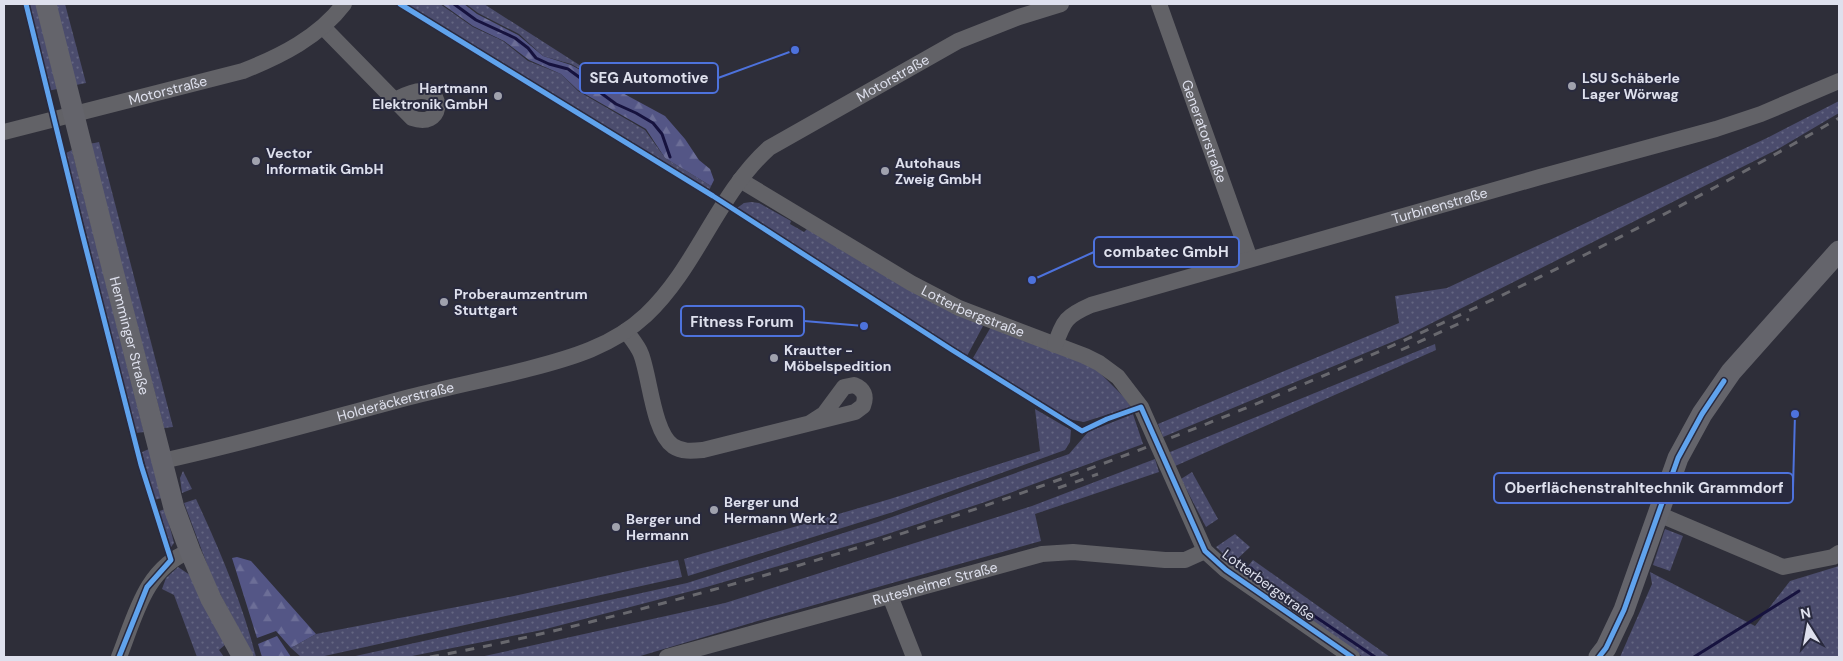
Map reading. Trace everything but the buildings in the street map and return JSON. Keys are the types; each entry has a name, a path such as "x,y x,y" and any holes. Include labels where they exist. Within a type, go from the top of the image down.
{"main road":[{"name":"Hemminger Straße","path":"46,4 174,508 211,599 243,657"},
{"path":"1599,657 1606,648 1624,610 1678,458 1708,403 1731,372 1839,251"}],"street":[{"name":"Motorstraße","path":"4,132 243,71 284,53 309,38 323,27 344,4"},
{"name":"Motorstraße","path":"740,180 756,160 769,148 958,41 1016,10 1061,4"},
{"name":"Generatorstraße","path":"1159,4 1250,259"},
{"path":"323,27 395,100"},
{"name":"Turbinenstraße","path":"1055,345 1063,322 1091,305 1540,177 1716,129 1762,114 1839,81"},
{"name":"Holderäckerstraße","path":"162,462 549,363 587,352 608,342 646,315 662,298 740,180"},
{"name":"Lotterbergstraße","path":"740,180 896,274 959,308 1099,363 1118,377 1141,407 1205,551 1226,570 1352,657"},
{"path":"626,331 641,354 660,429 667,441 678,449 688,451 703,450 810,423"},
{"path":"1658,514 1783,567 1834,557 1839,553"},
{"path":"119,657 147,587 166,564 190,551"},
{"name":"Rutesheimer Straße","path":"667,657 1042,554 1074,552 1185,560 1205,551"},
{"path":"890,596 914,657"}],"shaded area":[{"path":"28,4 36,4 57,89 48,91"},
{"path":"55,4 65,4 86,83 76,85"},
{"path":"406,4 440,4 473,27 503,41 528,61 561,74 578,91 645,130 665,158 711,186 709,191"},
{"path":"466,4 484,4 620,91 571,64 543,56 519,34 478,13"},
{"path":"1839,101 1839,113 1778,149 1404,337 1163,437 1158,424 1399,323 1395,296 1447,288 1769,137"},
{"path":"99,142 173,427 164,428 90,144"},
{"path":"72,150 144,432 136,433 66,153"},
{"path":"744,203 759,203 791,221 790,224 804,232 807,229 983,326 967,356 737,208"},
{"path":"992,325 1095,368 1125,398 1131,407 1084,422 1061,415 973,358"},
{"path":"1435,344 1436,350 1173,467 1170,452"},
{"path":"1035,409 1071,430 1070,442 1065,450 893,512 688,576 684,559 890,499 1040,451"},
{"path":"1133,414 1143,444 985,502 875,538 703,588 542,630 407,657 351,657 687,583 878,522 1069,454 1088,432"},
{"path":"149,449 162,498 154,500 142,452"},
{"path":"1155,459 1159,472 1035,514 1041,541 637,657 480,657 725,603 1032,506"},
{"path":"183,471 192,489 182,493 180,478"},
{"path":"1192,472 1218,519 1206,527 1181,479"},
{"path":"196,499 230,577 256,657 254,657 214,583 184,503"},
{"path":"165,509 174,543 169,550 157,512"},
{"path":"1665,529 1683,536 1670,571 1653,565"},
{"path":"1235,534 1250,547 1233,563 1216,547"},
{"path":"678,560 682,577 320,657 301,657 291,648 316,634 514,596"},
{"path":"1253,560 1390,657 1363,657 1248,578 1245,570"},
{"path":"1839,566 1839,657 1620,657 1652,584 1650,572 1755,626 1790,581"},
{"path":"178,567 190,575 226,644 219,650 224,657 197,657 174,595 162,589 166,578"}],"green space":[{"path":"442,4 464,4 477,14 518,35 543,56 571,65 665,116 685,139 699,160 710,169 714,180 711,186 665,158 646,129 578,90 561,74 529,60 504,41 473,26"},
{"path":"237,557 251,561 316,634 291,648 276,631 257,638 232,558"},
{"path":"277,636 291,657 262,657 258,644"}],"waterway":[{"path":"454,4 476,20 515,38 528,48 536,58 568,69 616,104 653,123 662,134 670,157"},
{"path":"1251,568 1264,582 1375,657"},
{"path":"1694,657 1799,591"}],"railway":[{"path":"430,657 574,626 778,572 1017,495 1138,450 1259,403 1378,352 1495,298 1611,241 1726,181 1839,118"},
{"path":"1401,350 1469,319"},
{"path":"1058,488 1098,474"}],"cycle path":[{"path":"26,4 141,465 171,560 147,587 119,657"},
{"path":"400,4 713,196 952,350 1082,431 1107,419 1141,407 1205,551 1226,570 1352,657"},
{"path":"1599,657 1606,648 1624,610 1678,458 1702,414 1724,381"}],"place":[{"name":"SEG Automotive","path":"795,50"},
{"name":"LSU Schäberle Lager Wörwag","path":"1572,86"},
{"name":"Hartmann Elektronik GmbH","path":"498,96"},
{"name":"Vector Informatik GmbH","path":"256,161"},
{"name":"Autohaus Zweig GmbH","path":"885,171"},
{"name":"combatec GmbH","path":"1032,280"},
{"name":"Proberaumzentrum Stuttgart","path":"444,302"},
{"name":"Fitness Forum","path":"864,326"},
{"name":"Krautter - Möbelspedition","path":"774,358"},
{"name":"Oberflächenstrahltechnik Grammdorf","path":"1795,414"},
{"name":"Berger und Hermann Werk 2","path":"714,510"},
{"name":"Berger und Hermann","path":"616,527"}]}
